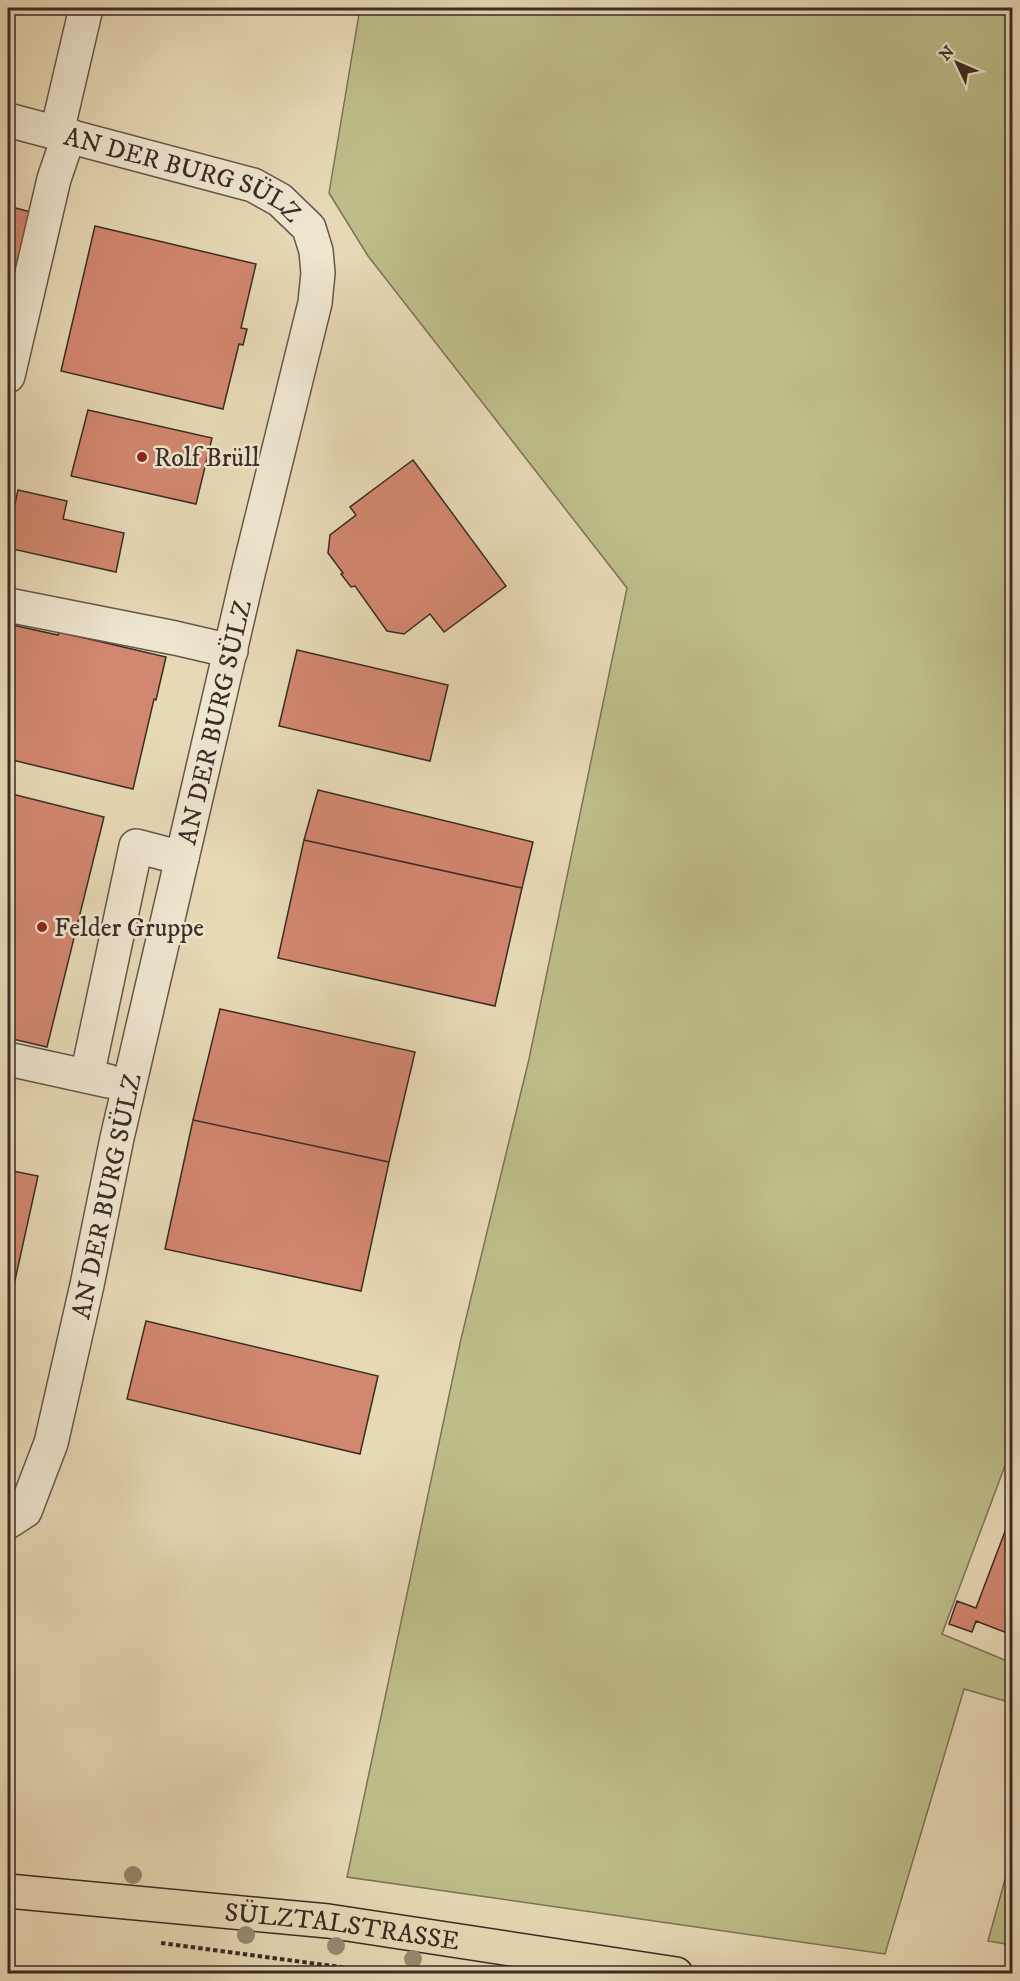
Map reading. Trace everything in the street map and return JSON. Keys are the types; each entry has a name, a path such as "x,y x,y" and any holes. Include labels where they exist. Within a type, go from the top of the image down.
{"main road":[{"name":"SÜLZTALSTRASSE","path":"8,1890 328,1921 676,1974"}],"street":[{"path":"8,376 54,180 86,8"},
{"name":"AN DER BURG SÜLZ","path":"8,120 253,185 280,200 309,228 316,251 318,273 315,303 129,1085 51,1443 26,1511 8,1522"},
{"path":"8,605 231,651"},
{"path":"87,1076 136,846 182,858"},
{"path":"8,1059 129,1085"}],"path":[{"path":"157,1942 393,1974"}],"green space":[{"path":"360,8 1012,8 1012,1447 942,1634 1012,1663 1012,1703 964,1689 885,1954 347,1877 461,1339 529,1059 627,588 368,256 329,193"},
{"path":"1012,1854 1012,1945 988,1941"}],"building":[{"path":"8,8 13,8 8,30"},
{"path":"8,206 31,212 8,312"},
{"path":"95,226 256,264 241,328 247,329 243,345 239,344 223,409 61,371"},
{"name":"Rolf Brüll","path":"88,410 212,438 196,504 71,476"},
{"path":"413,460 506,586 444,632 430,614 404,634 387,631 355,586 351,587 341,574 343,573 328,553 330,535 356,515 350,507"},
{"path":"18,490 67,501 63,519 124,533 116,572 8,548 8,536"},
{"path":"8,624 58,635 59,632 166,657 133,789 8,759"},
{"path":"297,650 448,685 430,761 279,726"},
{"path":"318,790 533,842 522,888 304,840"},
{"name":"Felder Gruppe","path":"8,793 104,817 47,1047 8,1038"},
{"path":"304,840 522,888 495,1006 278,958"},
{"path":"220,1009 415,1052 389,1162 193,1120"},
{"path":"193,1120 389,1162 361,1291 165,1249"},
{"path":"8,1170 38,1176 8,1312"},
{"path":"146,1321 378,1376 360,1454 127,1399"},
{"path":"1012,1513 1012,1635 976,1621 972,1632 949,1624 957,1601 976,1608"}],"place":[{"name":"Rolf Brüll","path":"142,457"},
{"name":"Felder Gruppe","path":"42,927"}]}
